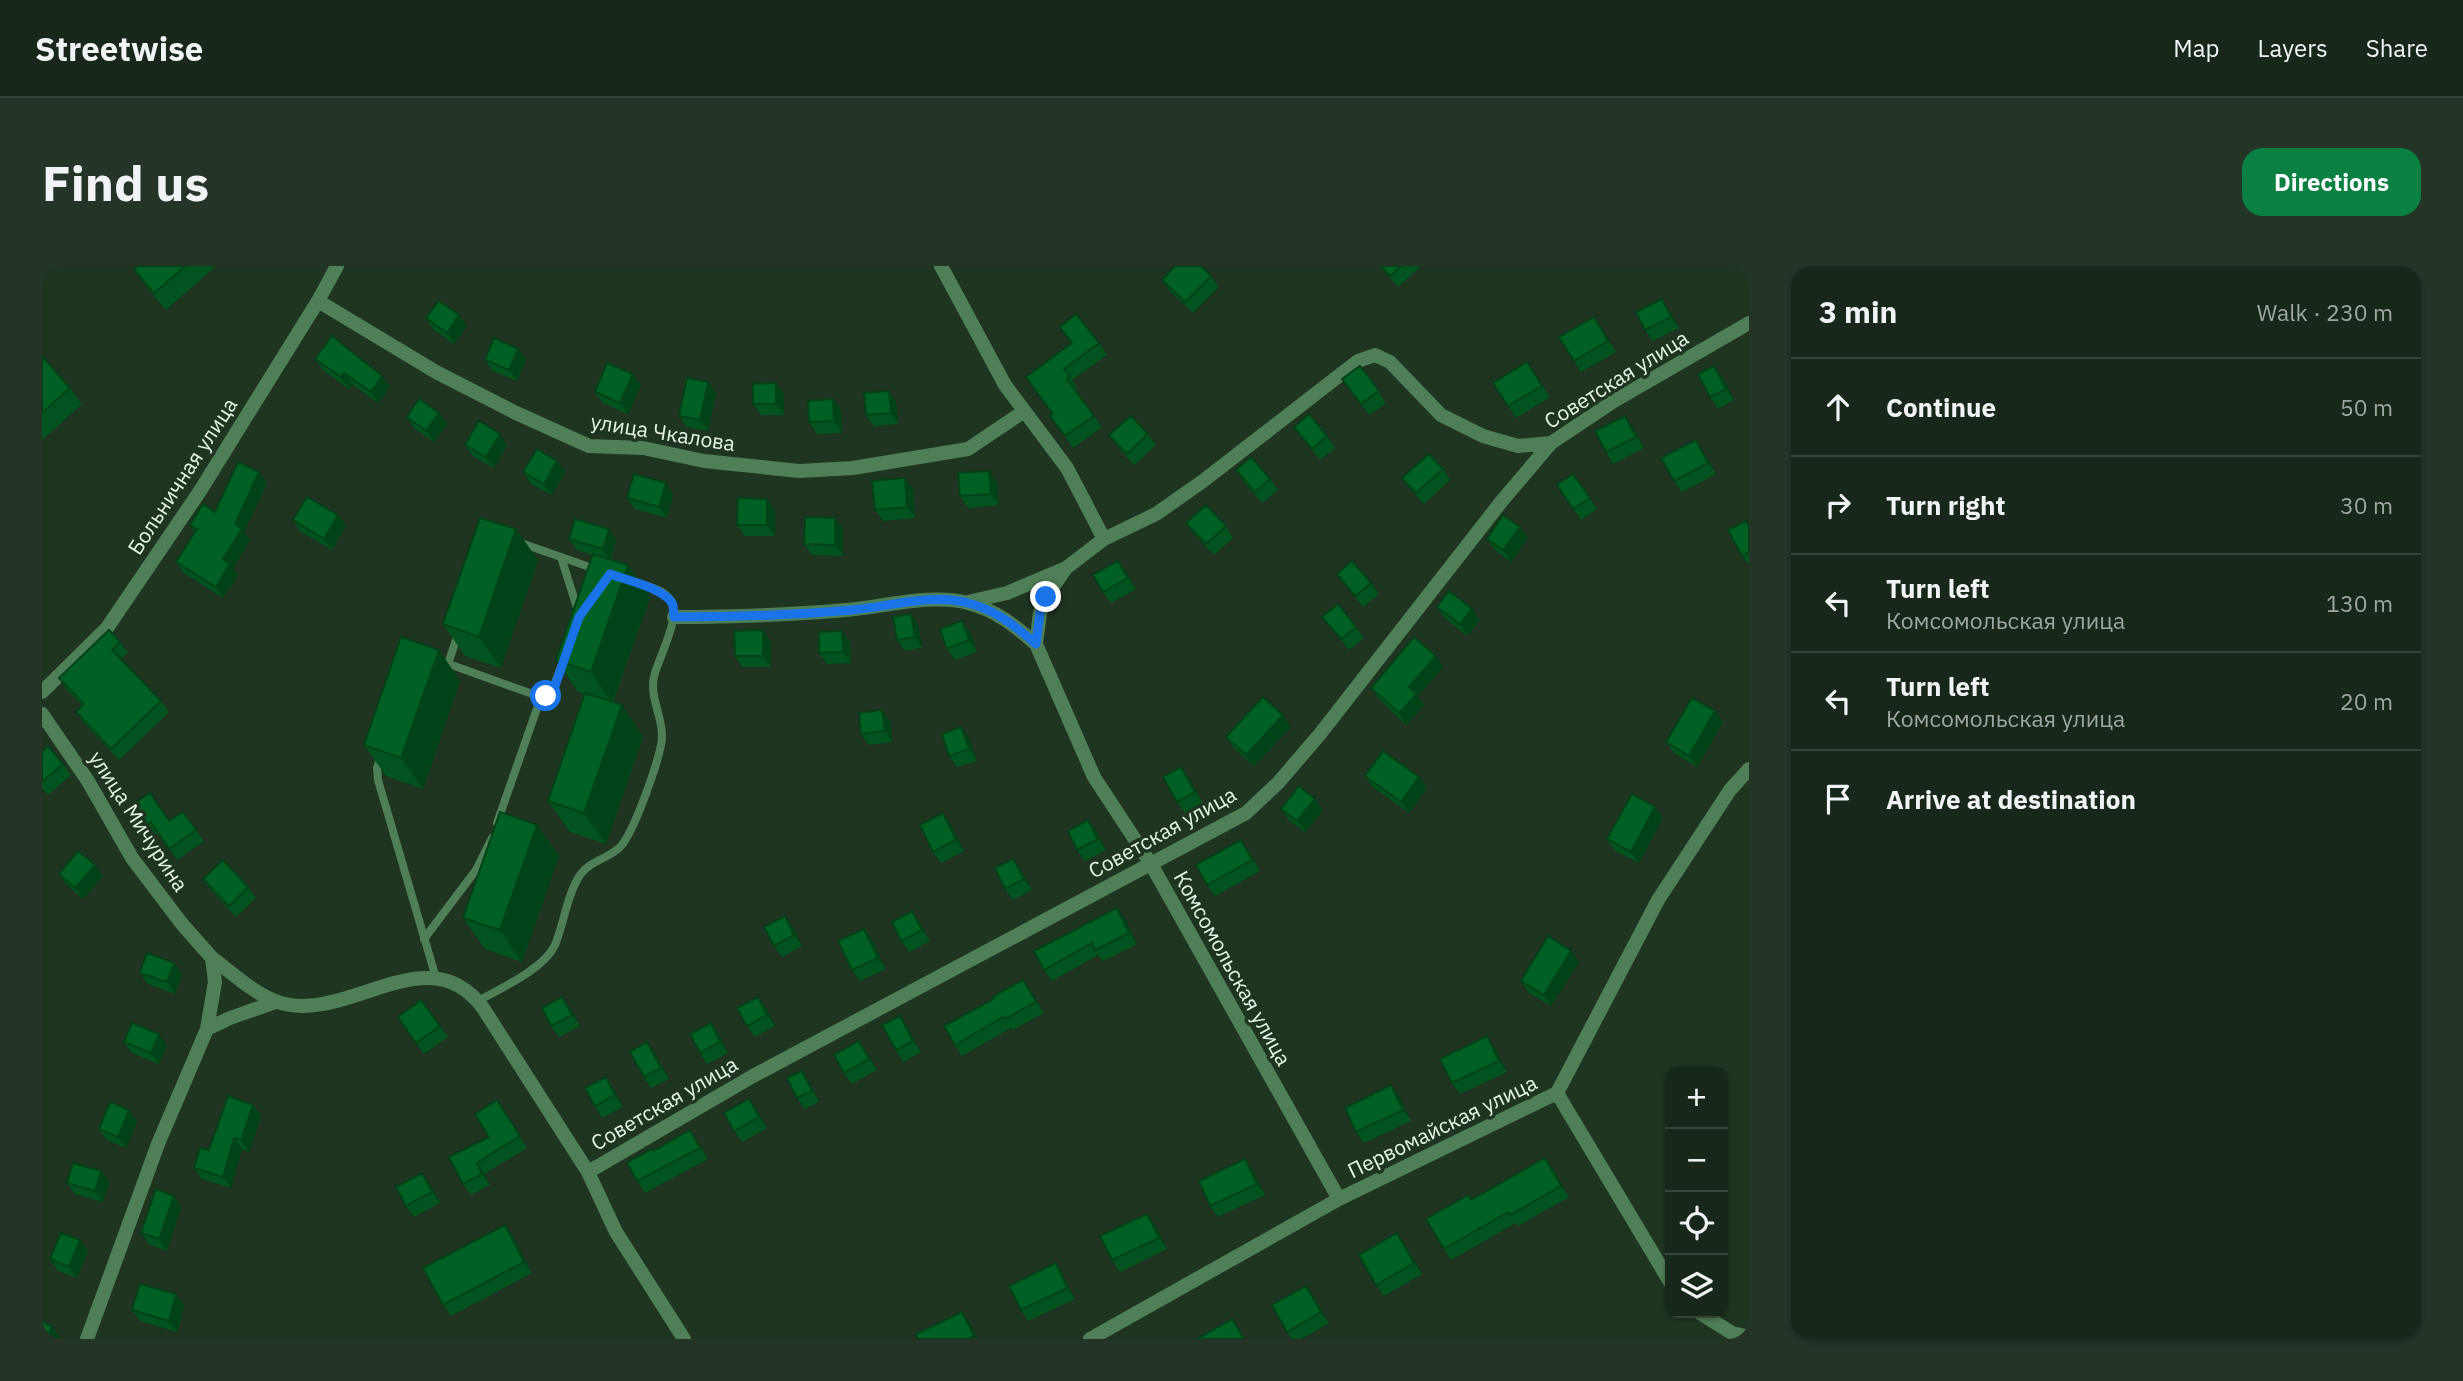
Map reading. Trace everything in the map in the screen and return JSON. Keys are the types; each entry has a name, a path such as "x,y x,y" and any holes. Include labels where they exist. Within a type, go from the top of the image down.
{"street":[{"name":"Больничная улица","path":"42,692 107,628 200,491 337,266"},
{"path":"941,266 1005,386 1067,468 1104,539"},
{"name":"улица Чкалова","path":"318,300 436,372 589,446 643,448 704,461 799,471 853,468 968,449 1023,412"},
{"name":"Советская улица","path":"588,1172 753,1076 1246,813 1278,783 1320,734 1501,502 1551,443 1614,401 1749,323"},
{"name":"Комсомольская улица","path":"967,602 1007,593 1066,568 1104,539 1156,514 1358,361 1375,355 1390,362 1441,415 1483,436 1518,446 1551,443"},
{"name":"Комсомольская улица","path":"1036,644 1040,613 1046,597 1066,568"},
{"name":"Комсомольская улица","path":"674,617 809,613 943,599 967,602 992,611 1012,623 1036,644 1094,777 1151,864 1339,1199"},
{"name":"улица Мичурина","path":"42,714 94,791 132,858 175,914 212,958 276,1002"},
{"name":"Первомайская улица","path":"1090,1339 1339,1199 1557,1093 1658,900 1730,790 1749,769"},
{"path":"87,1339 158,1144 207,1029 214,997 212,958"},
{"path":"207,1029 276,1002 327,1004 413,978 436,978 457,984 478,1001 588,1172 616,1233 684,1339"},
{"path":"1557,1093 1665,1274"},
{"path":"1708,1318 1732,1333 1749,1337"}],"lane":[{"path":"502,541 515,541 610,574"},
{"path":"561,557 579,617"},
{"path":"478,1001 545,959 555,945 582,873 620,848 631,832 661,746 662,729 653,682 674,617 673,605 668,597 659,591 622,578"},
{"path":"575,628 587,606"},
{"path":"461,626 444,663 541,696 552,691 567,651"},
{"path":"424,939 483,858 541,696"},
{"path":"382,750 378,762 378,780 436,978"}],"building":[{"path":"138,266 186,266 154,293 134,270"},
{"path":"1175,266 1201,266 1211,276 1185,302 1162,280"},
{"path":"1381,266 1401,266 1390,276"},
{"path":"1662,299 1671,317 1645,330 1636,312"},
{"path":"439,301 459,315 447,333 426,318"},
{"path":"1076,314 1099,343 1064,369 1070,376 1067,379 1094,416 1065,436 1050,416 1053,414 1026,377 1072,343 1060,327"},
{"path":"1594,317 1608,341 1574,361 1559,337"},
{"path":"332,336 382,376 371,392 344,373 341,377 315,359"},
{"path":"494,338 518,349 509,370 485,360"},
{"path":"42,356 70,388 42,413"},
{"path":"1527,362 1542,386 1508,406 1493,383"},
{"path":"607,363 633,374 620,403 595,392"},
{"path":"1360,366 1379,391 1361,404 1342,379"},
{"path":"1714,366 1726,389 1710,397 1698,374"},
{"path":"687,378 708,382 700,420 679,416"},
{"path":"776,383 776,404 753,404 753,384"},
{"path":"889,391 891,413 866,415 864,393"},
{"path":"419,399 439,413 426,431 407,417"},
{"path":"833,399 834,421 809,422 808,401"},
{"path":"1309,414 1327,436 1312,449 1294,427"},
{"path":"1131,416 1148,434 1127,454 1109,435"},
{"path":"1625,416 1636,437 1606,452 1595,431"},
{"path":"479,421 500,434 486,457 465,445"},
{"path":"1696,440 1708,463 1674,481 1661,458"},
{"path":"537,449 557,461 544,484 523,472"},
{"path":"1429,454 1443,469 1416,493 1402,478"},
{"path":"1251,457 1270,479 1255,492 1236,470"},
{"path":"238,462 259,472 235,524 242,529 223,559 230,564 216,587 176,562 197,529 190,525 203,504 215,512"},
{"path":"989,471 991,494 960,496 958,473"},
{"path":"634,474 666,483 659,507 627,498"},
{"path":"1573,474 1590,498 1573,509 1557,485"},
{"path":"905,478 907,507 875,510 872,481"},
{"path":"307,497 338,515 324,539 293,520"},
{"path":"738,498 767,499 767,525 737,525"},
{"path":"1206,505 1226,526 1206,544 1186,523"},
{"path":"1503,515 1520,527 1503,550 1487,539"},
{"path":"805,517 835,518 835,545 804,544"},
{"path":"480,518 516,529 479,637 443,624"},
{"path":"575,519 609,529 603,549 569,539"},
{"path":"1746,521 1749,527 1749,552 1742,556 1728,530"},
{"path":"593,554 628,565 591,672 556,660"},
{"path":"1118,561 1128,578 1103,592 1093,575"},
{"path":"1352,561 1371,583 1355,596 1337,574"},
{"path":"1449,591 1472,609 1460,624 1437,607"},
{"path":"1338,604 1356,627 1341,639 1322,617"},
{"path":"911,614 915,637 897,640 893,617"},
{"path":"962,621 969,640 947,649 940,629"},
{"path":"109,630 120,642 112,650 161,701 111,749 76,712 84,704 59,678"},
{"path":"763,630 763,656 735,656 734,631"},
{"path":"842,631 843,652 819,653 819,632"},
{"path":"401,637 439,650 401,758 364,745"},
{"path":"1414,637 1436,656 1409,687 1417,694 1399,713 1371,688"},
{"path":"585,693 622,705 584,813 548,801"},
{"path":"1263,697 1283,715 1246,755 1226,737"},
{"path":"1692,698 1715,711 1689,756 1666,742"},
{"path":"882,710 885,731 861,734 859,713"},
{"path":"961,727 969,749 949,756 942,734"},
{"path":"48,746 63,764 42,782 42,752"},
{"path":"1383,751 1419,777 1401,802 1365,776"},
{"path":"1181,767 1195,792 1177,802 1163,777"},
{"path":"1299,786 1315,799 1297,821 1281,809"},
{"path":"150,793 169,821 183,812 196,830 169,849 151,822 141,828 128,808"},
{"path":"1632,794 1655,807 1631,852 1607,839"},
{"path":"500,812 537,825 500,930 463,918"},
{"path":"943,813 956,840 933,852 920,825"},
{"path":"1088,820 1098,839 1077,850 1068,831"},
{"path":"1241,840 1252,860 1207,885 1196,865"},
{"path":"78,851 95,865 75,888 59,874"},
{"path":"1013,859 1024,879 1005,889 995,868"},
{"path":"223,860 248,887 229,906 203,879"},
{"path":"1117,908 1129,933 1095,950 1092,943 1044,970 1034,951"},
{"path":"912,911 922,930 901,941 892,922"},
{"path":"785,916 794,935 774,946 764,927"},
{"path":"864,929 878,958 852,970 838,941"},
{"path":"1548,936 1571,951 1544,995 1521,981"},
{"path":"147,953 174,963 167,982 140,973"},
{"path":"1023,980 1036,1002 1005,1019 1003,1017 955,1045 944,1026"},
{"path":"562,997 572,1015 551,1026 542,1008"},
{"path":"758,997 767,1015 747,1026 737,1008"},
{"path":"421,1000 440,1026 416,1043 398,1017"},
{"path":"900,1016 913,1041 896,1050 882,1025"},
{"path":"132,1023 159,1034 151,1053 124,1042"},
{"path":"711,1023 720,1042 700,1053 690,1034"},
{"path":"1487,1036 1499,1061 1452,1083 1440,1059"},
{"path":"859,1041 869,1059 844,1073 834,1055"},
{"path":"647,1042 661,1068 644,1077 630,1052"},
{"path":"802,1071 812,1091 797,1098 787,1078"},
{"path":"606,1077 615,1095 595,1106 585,1088"},
{"path":"1391,1085 1403,1110 1356,1132 1345,1108"},
{"path":"228,1096 253,1105 241,1140 234,1138 223,1177 194,1168 200,1148 209,1150"},
{"path":"749,1099 759,1117 734,1131 724,1113"},
{"path":"497,1100 520,1136 477,1163 482,1174 463,1184 449,1157 489,1137 475,1114"},
{"path":"110,1102 129,1110 118,1137 99,1129"},
{"path":"690,1130 700,1148 637,1181 627,1163"},
{"path":"1545,1158 1561,1186 1510,1215 1508,1212 1444,1249 1426,1219 1468,1195 1471,1200"},
{"path":"1245,1159 1257,1184 1210,1206 1199,1181"},
{"path":"73,1163 101,1171 95,1191 67,1183"},
{"path":"422,1173 432,1192 406,1206 396,1187"},
{"path":"156,1189 174,1196 159,1239 141,1233"},
{"path":"1147,1214 1159,1238 1112,1260 1100,1236"},
{"path":"505,1225 524,1262 443,1305 423,1268"},
{"path":"61,1233 80,1240 69,1267 50,1259"},
{"path":"1397,1233 1414,1263 1376,1285 1359,1255"},
{"path":"1056,1263 1067,1288 1021,1310 1009,1286"},
{"path":"140,1284 176,1294 169,1321 132,1310"},
{"path":"1306,1286 1321,1312 1287,1332 1272,1305"},
{"path":"962,1312 974,1336 968,1339 918,1339 916,1334"},
{"path":"1232,1319 1244,1339 1197,1339"},
{"path":"42,1322 52,1326 47,1339 42,1339"}],"route":[{"path":"546,696 555,686 579,617 610,574 659,591 668,597 673,605 674,617 809,613 943,599 967,602 992,611 1012,623 1036,644 1040,613 1046,597"}]}
